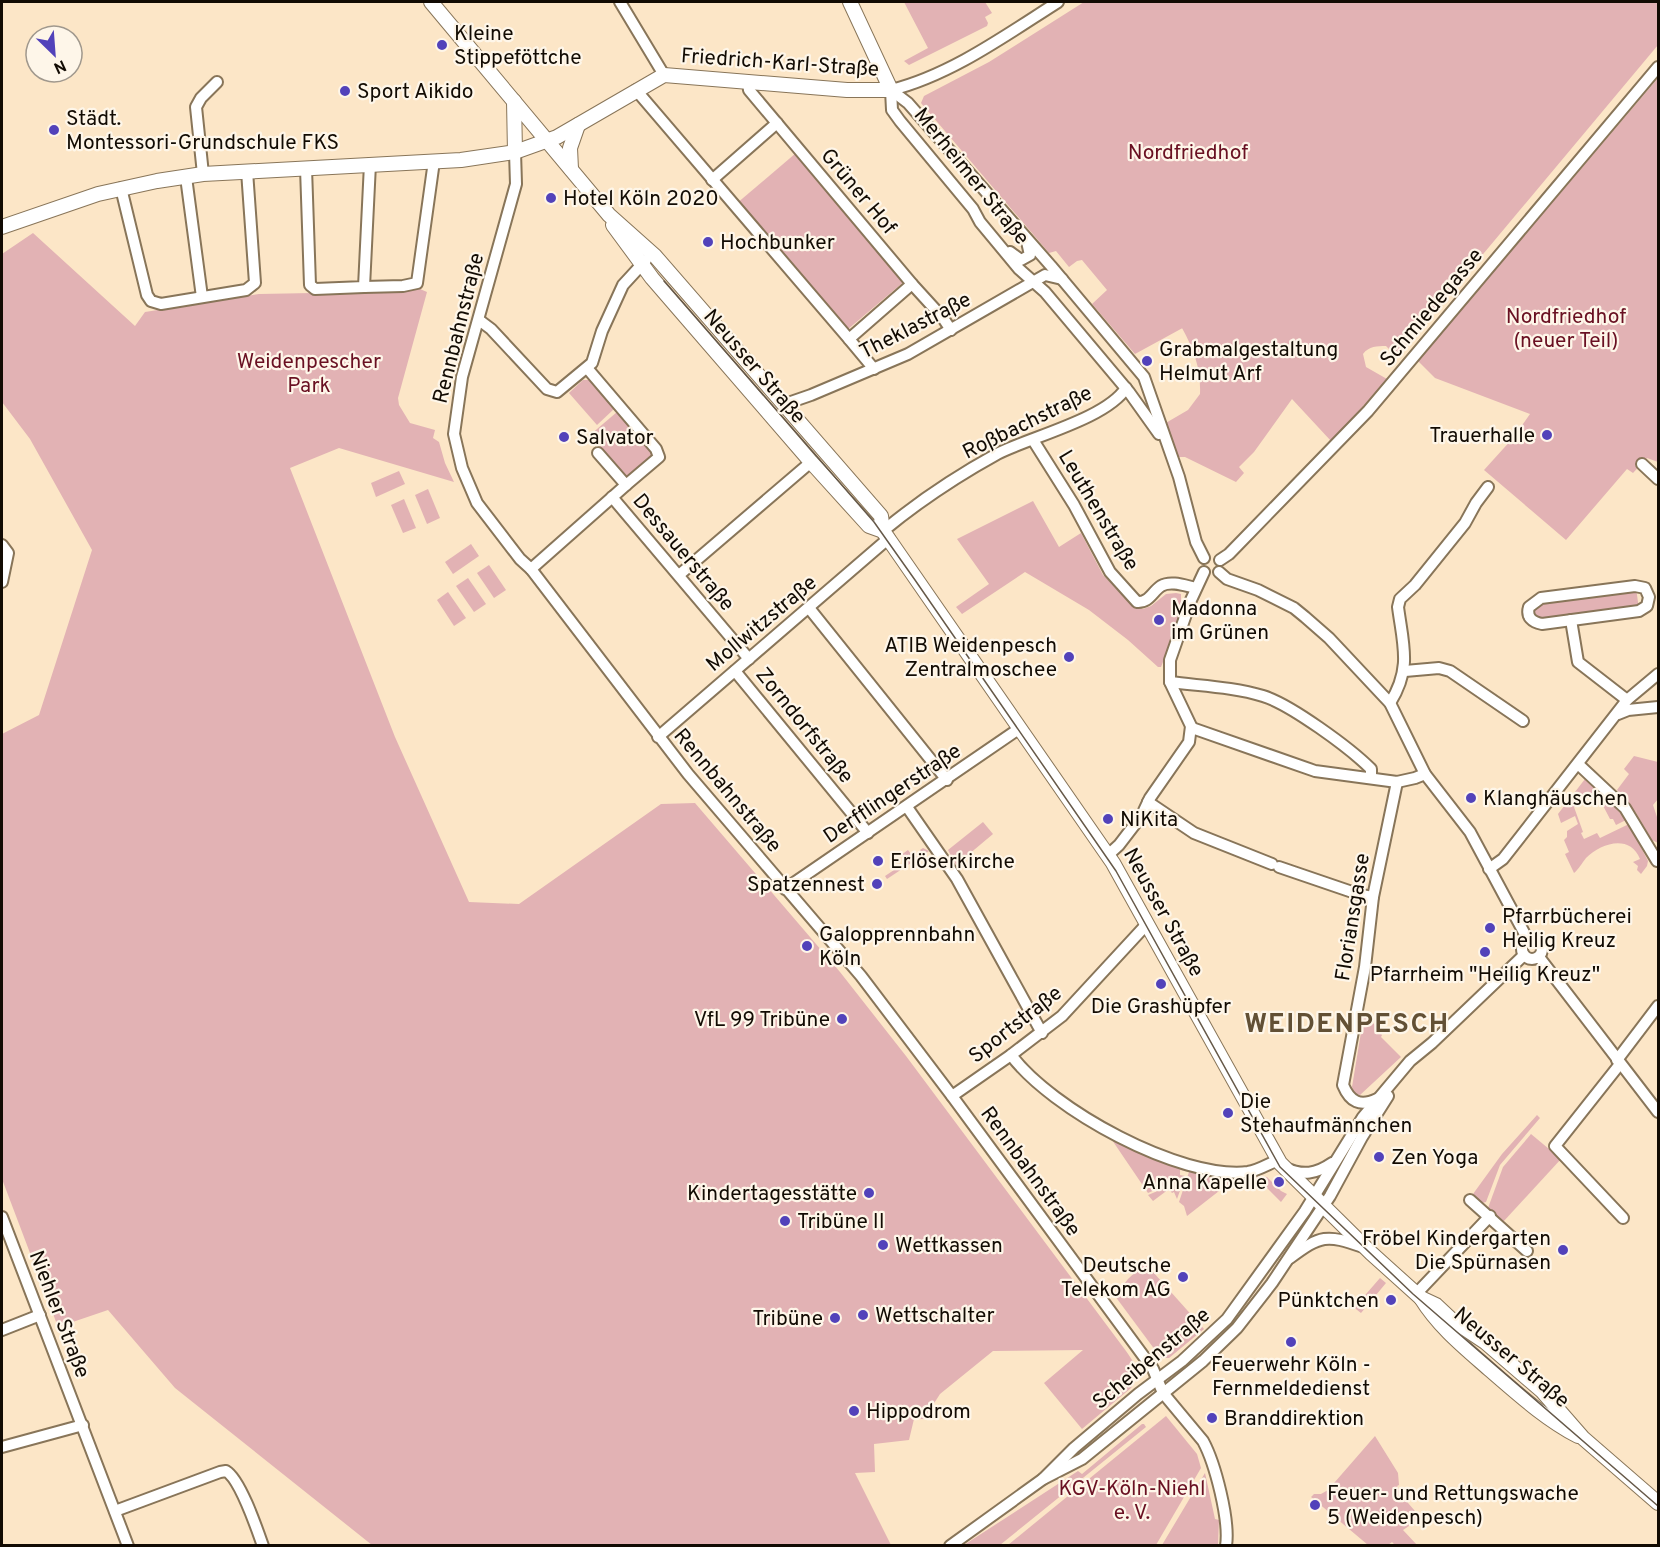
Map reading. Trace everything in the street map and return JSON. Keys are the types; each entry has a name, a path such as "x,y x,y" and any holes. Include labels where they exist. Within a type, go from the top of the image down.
{"main road":[{"name":"Neusser Straße","path":"431,2 609,215 655,256 881,516 886,535 1108,855 1280,1163 1367,1249 1419,1296 1436,1305 1452,1320 1485,1342 1534,1384 1583,1438 1659,1503"},
{"name":"Merheimer Straße","path":"850,2 891,90"},
{"name":"Friedrich-Karl-Straße","path":"2,227 120,188 203,174 461,160 515,152 548,142 664,75 847,90 891,90"},
{"path":"514,101 515,152"},
{"path":"571,169 570,148 578,125"},
{"name":"Neusser Straße","path":"609,215 614,228 641,264 811,462 869,526 886,535"}],"street":[{"path":"620,2 664,75"},
{"path":"891,90 912,85 956,64 1058,2"},
{"name":"Schmiedegasse","path":"1220,560 1229,554 1368,411 1659,67"},
{"path":"203,174 196,107 201,98 218,82"},
{"name":"Grüner Hof","path":"748,83 749,90 951,330"},
{"path":"636,90 874,369"},
{"name":"Merheimer Straße","path":"891,90 908,103 1063,279 1144,377 1179,477 1196,542 1204,558"},
{"name":"Merheimer Straße","path":"891,90 892,110 973,209 997,244 1019,269 1045,292 1127,390 1168,448"},
{"path":"712,180 777,123"},
{"name":"Rennbahnstraße","path":"515,152 516,184 462,377 455,428 462,468 477,503 520,559 531,569 658,737 861,976 1153,1369 1156,1381 1163,1393"},
{"path":"306,168 310,285 315,289 403,286 417,283 434,161"},
{"path":"364,287 370,164"},
{"path":"120,188 150,300 158,304 246,290 255,283 247,171"},
{"path":"186,177 202,297"},
{"path":"997,244 1021,260 1026,259 1030,255 1024,236"},
{"name":"Merheimer Straße","path":"1033,282 1041,265 1038,252"},
{"path":"479,320 550,391 561,390 595,358 602,331 623,285 641,264 655,256"},
{"path":"1033,282 1045,275 1063,279"},
{"name":"Theklastraße","path":"784,404 874,369 951,330 1033,282"},
{"path":"849,339 912,284"},
{"path":"531,569 659,457 659,453 587,368"},
{"path":"1127,390 1142,387 1144,377"},
{"name":"Roßbachstraße","path":"886,535 915,505 958,478 1019,443 1041,438 1112,403 1127,390"},
{"path":"798,419 802,407 811,395"},
{"name":"Leuthenstraße","path":"1034,440 1074,505 1110,572 1137,602 1145,601 1162,586 1173,584 1196,588"},
{"path":"598,453 626,486"},
{"path":"679,575 811,462"},
{"path":"1642,464 1659,479"},
{"path":"1390,703 1405,671 1398,607 1400,599 1415,585 1465,523 1488,487"},
{"name":"Dessauerstraße","path":"612,497 749,659"},
{"name":"Mollwitzstraße","path":"658,737 809,608 886,535"},
{"path":"2,545 8,553 2,582"},
{"path":"1108,855 1136,823 1148,802 1186,749 1191,736 1192,728 1170,682 1169,667 1171,654 1204,572 1202,567 1204,558 1213,555 1220,560 1219,572 1213,575 1204,572"},
{"path":"1219,572 1227,579 1258,590 1294,608 1329,638 1390,703 1425,774 1470,832 1528,940"},
{"path":"1635,586 1645,588 1654,596 1647,606 1639,611 1571,620 1539,624 1530,618 1529,607 1541,598 1635,586"},
{"path":"809,608 947,780"},
{"path":"1571,620 1576,659 1627,700"},
{"path":"1405,671 1439,668 1450,671 1523,721"},
{"name":"Zorndorfstraße","path":"735,671 868,833"},
{"path":"1489,868 1503,859 1627,700 1659,674"},
{"path":"1170,682 1244,692 1273,700 1306,720 1362,760 1371,769 1371,778"},
{"path":"1649,684 1647,692 1650,699 1659,706"},
{"path":"1617,714 1628,710 1659,706"},
{"name":"Derfflingerstraße","path":"785,889 1020,728"},
{"path":"1192,728 1315,771 1397,782 1425,774"},
{"path":"1578,764 1625,808 1658,861"},
{"name":"Floriansgasse","path":"1378,1099 1365,1104 1356,1102 1346,1092 1343,1085 1365,967 1373,897 1397,782"},
{"path":"1148,802 1194,833 1275,865 1360,895 1373,897"},
{"path":"907,807 957,879 1042,1033"},
{"name":"Sportstraße","path":"952,1096 1042,1033 1062,1016 1147,924"},
{"path":"1536,939 1541,943 1542,950 1539,957 1531,959 1524,955 1522,948 1528,940 1536,939"},
{"path":"1318,1202 1335,1161 1356,1127 1378,1099 1410,1061 1524,955"},
{"path":"1539,957 1618,1062 1659,1112"},
{"path":"1623,1218 1555,1146 1659,1006"},
{"path":"1318,1202 1374,1116 1432,1043"},
{"path":"1011,1055 1022,1070 1047,1092 1103,1127 1162,1157 1197,1167 1233,1172 1256,1170 1280,1163 1310,1173 1320,1171 1335,1161"},
{"path":"1470,1200 1527,1251"},
{"name":"Scheibenstraße","path":"950,1545 1043,1479 1082,1459 1237,1329 1288,1260 1318,1202"},
{"name":"Scheibenstraße","path":"1043,1479 1074,1448 1203,1343 1236,1309 1318,1202"},
{"path":"1419,1296 1490,1216"},
{"name":"Niehler Straße","path":"2,1217 128,1545"},
{"name":"Scheibenstraße","path":"1288,1260 1308,1244 1324,1238 1342,1240 1367,1249"},
{"path":"2,1330 40,1315"},
{"name":"Scheibenstraße","path":"1163,1393 1208,1450 1223,1505 1227,1533 1226,1545"},
{"path":"2,1447 83,1425"},
{"path":"115,1511 226,1471 234,1478 247,1503 263,1545"}],"green space":[{"path":"904,2 985,2 992,13 985,17 987,26 909,65 904,61 928,48"},
{"name":"Nordfriedhof","path":"1084,2 1658,2 1658,45 1397,357 1386,346 1376,346 1365,351 1363,354 1366,367 1387,379 1331,441 1292,399 1254,452 1239,467 1244,473 1236,482 1185,457 1179,457 1164,424 1188,410 1200,394 1196,360 1182,328 1135,354 1092,304 1107,290 1082,260 1069,267 1056,251 1049,253 921,103 924,96 989,62"},
{"name":"Nordfriedhof (neuer Teil)","path":"1658,78 1658,462 1647,458 1633,473 1627,469 1566,540 1484,470 1513,438 1530,414 1435,378 1418,361"},
{"path":"796,153 906,280 847,330 736,204"},
{"name":"Weidenpescher Park","path":"33,233 135,326 145,312 259,294 420,289 427,292 398,398 399,405 410,423 435,430 433,438 439,442 454,482 339,448 290,468 395,737 469,902 519,904 661,804 695,803 840,972 906,1056 1126,1351 1137,1374 1131,1388 1082,1429 1044,1383 1083,1350 993,1351 940,1394 924,1419 914,1419 909,1440 874,1444 875,1472 855,1473 891,1545 372,1545 175,1388 108,1310 58,1327 2,1179 2,734 39,715 92,550 30,439 2,402 2,254"},
{"path":"583,380 589,380 614,409 597,425 569,393"},
{"path":"617,412 652,453 651,458 629,476 624,474 590,435"},
{"path":"399,471 405,484 376,497 371,483"},
{"path":"428,489 440,518 427,524 415,495"},
{"path":"404,499 416,528 403,533 391,505"},
{"path":"1033,501 1059,547 1081,533 1103,575 1133,606 1143,609 1151,606 1166,594 1181,594 1181,616 1161,667 1158,667 1089,610 1025,572 962,614 956,607 989,584 957,539"},
{"path":"471,544 479,556 453,574 445,562"},
{"path":"489,565 506,590 494,598 477,573"},
{"path":"468,578 486,604 474,612 456,586"},
{"path":"1636,588 1639,609 1544,622 1533,617 1533,608 1538,602"},
{"path":"448,592 466,618 454,626 437,600"},
{"path":"1634,756 1658,762 1658,799 1653,805 1658,820 1658,843 1652,840 1636,813 1617,790 1629,774 1624,769"},
{"path":"1585,779 1613,804 1626,820 1616,825 1613,819 1610,819 1598,796 1594,798 1592,795 1577,802 1578,805 1574,807 1584,839 1597,833 1600,838 1629,824 1648,861 1641,874 1637,870 1638,866 1633,862 1640,859 1635,851 1629,846 1615,843 1592,853 1574,873 1565,854 1569,852 1564,840 1567,837 1567,831 1578,824 1575,816 1561,823 1558,814"},
{"path":"983,822 993,834 956,865 948,850"},
{"path":"923,848 929,851 887,879 885,876 906,862 901,855 908,850 914,858 922,854 920,850"},
{"path":"1364,1014 1376,1026 1381,1037 1401,1057 1360,1095 1354,1094 1352,1087"},
{"path":"1537,1115 1540,1118 1500,1165 1486,1202 1482,1203 1473,1194 1502,1154"},
{"path":"1531,1134 1561,1159 1503,1222 1488,1208 1503,1167"},
{"path":"1112,1140 1186,1171 1180,1170 1180,1175 1185,1176 1182,1184 1166,1185 1148,1193"},
{"path":"1189,1172 1234,1179 1238,1184 1235,1185 1233,1182 1228,1184 1187,1216 1184,1206 1179,1202"},
{"path":"1255,1176 1267,1177 1287,1194 1281,1202"},
{"path":"1172,1185 1182,1185 1177,1199 1174,1192 1172,1193 1169,1189 1153,1201 1148,1195"},
{"path":"1145,1263 1204,1329 1169,1358 1161,1358 1115,1296 1128,1279"},
{"path":"1380,1278 1386,1283 1361,1313 1352,1306 1357,1299 1360,1301"},
{"name":"KGV-Köln-Niehl e. V.","path":"1166,1416 1197,1454 1201,1468 1156,1545 1008,1545"},
{"path":"1142,1424 1146,1427 1000,1545 964,1545 1078,1471 1082,1474"},
{"path":"1375,1436 1398,1473 1399,1485 1397,1486 1402,1496 1421,1518 1403,1530 1417,1545 1395,1545 1392,1542 1388,1545 1368,1545 1311,1497 1328,1490"},
{"path":"1205,1473 1215,1519 1219,1520 1218,1545 1162,1545"}],"tram line":[{"path":"664,281 874,522 915,580 1116,871 1280,1167 1413,1294 1658,1506"}],"place":[{"name":"Kleine Stippeföttche","path":"442,45"},
{"name":"Sport Aikido","path":"345,91"},
{"name":"Städt. Montessori-Grundschule FKS","path":"54,130"},
{"name":"Hotel Köln 2020","path":"551,198"},
{"name":"Hochbunker","path":"708,242"},
{"name":"Grabmalgestaltung Helmut Arf","path":"1147,361"},
{"name":"Trauerhalle","path":"1547,435"},
{"name":"Salvator","path":"564,437"},
{"name":"Madonna im Grünen","path":"1159,620"},
{"name":"ATIB Weidenpesch Zentralmoschee","path":"1069,657"},
{"name":"Klanghäuschen","path":"1471,798"},
{"name":"NiKita","path":"1108,819"},
{"name":"Erlöserkirche","path":"878,861"},
{"name":"Spatzennest","path":"877,884"},
{"name":"Pfarrbücherei Heilig Kreuz","path":"1490,928"},
{"name":"Galopprennbahn Köln","path":"807,946"},
{"name":"Pfarrheim \"Heilig Kreuz\"","path":"1485,952"},
{"name":"Die Grashüpfer","path":"1161,984"},
{"name":"VfL 99 Tribüne","path":"842,1019"},
{"name":"Die Stehaufmännchen","path":"1228,1113"},
{"name":"Zen Yoga","path":"1379,1157"},
{"name":"Anna Kapelle","path":"1279,1182"},
{"name":"Kindertagesstätte","path":"869,1193"},
{"name":"Tribüne II","path":"785,1221"},
{"name":"Wettkassen","path":"883,1245"},
{"name":"Fröbel Kindergarten Die Spürnasen","path":"1563,1250"},
{"name":"Deutsche Telekom AG","path":"1183,1277"},
{"name":"Pünktchen","path":"1391,1300"},
{"name":"Wettschalter","path":"863,1315"},
{"name":"Tribüne","path":"835,1318"},
{"name":"Feuerwehr Köln - Fernmeldedienst","path":"1291,1342"},
{"name":"Hippodrom","path":"854,1411"},
{"name":"Branddirektion","path":"1212,1418"},
{"name":"Feuer- und Rettungswache 5 (Weidenpesch)","path":"1315,1505"}],"district":[{"name":"WEIDENPESCH","path":"1347,1023"}]}
